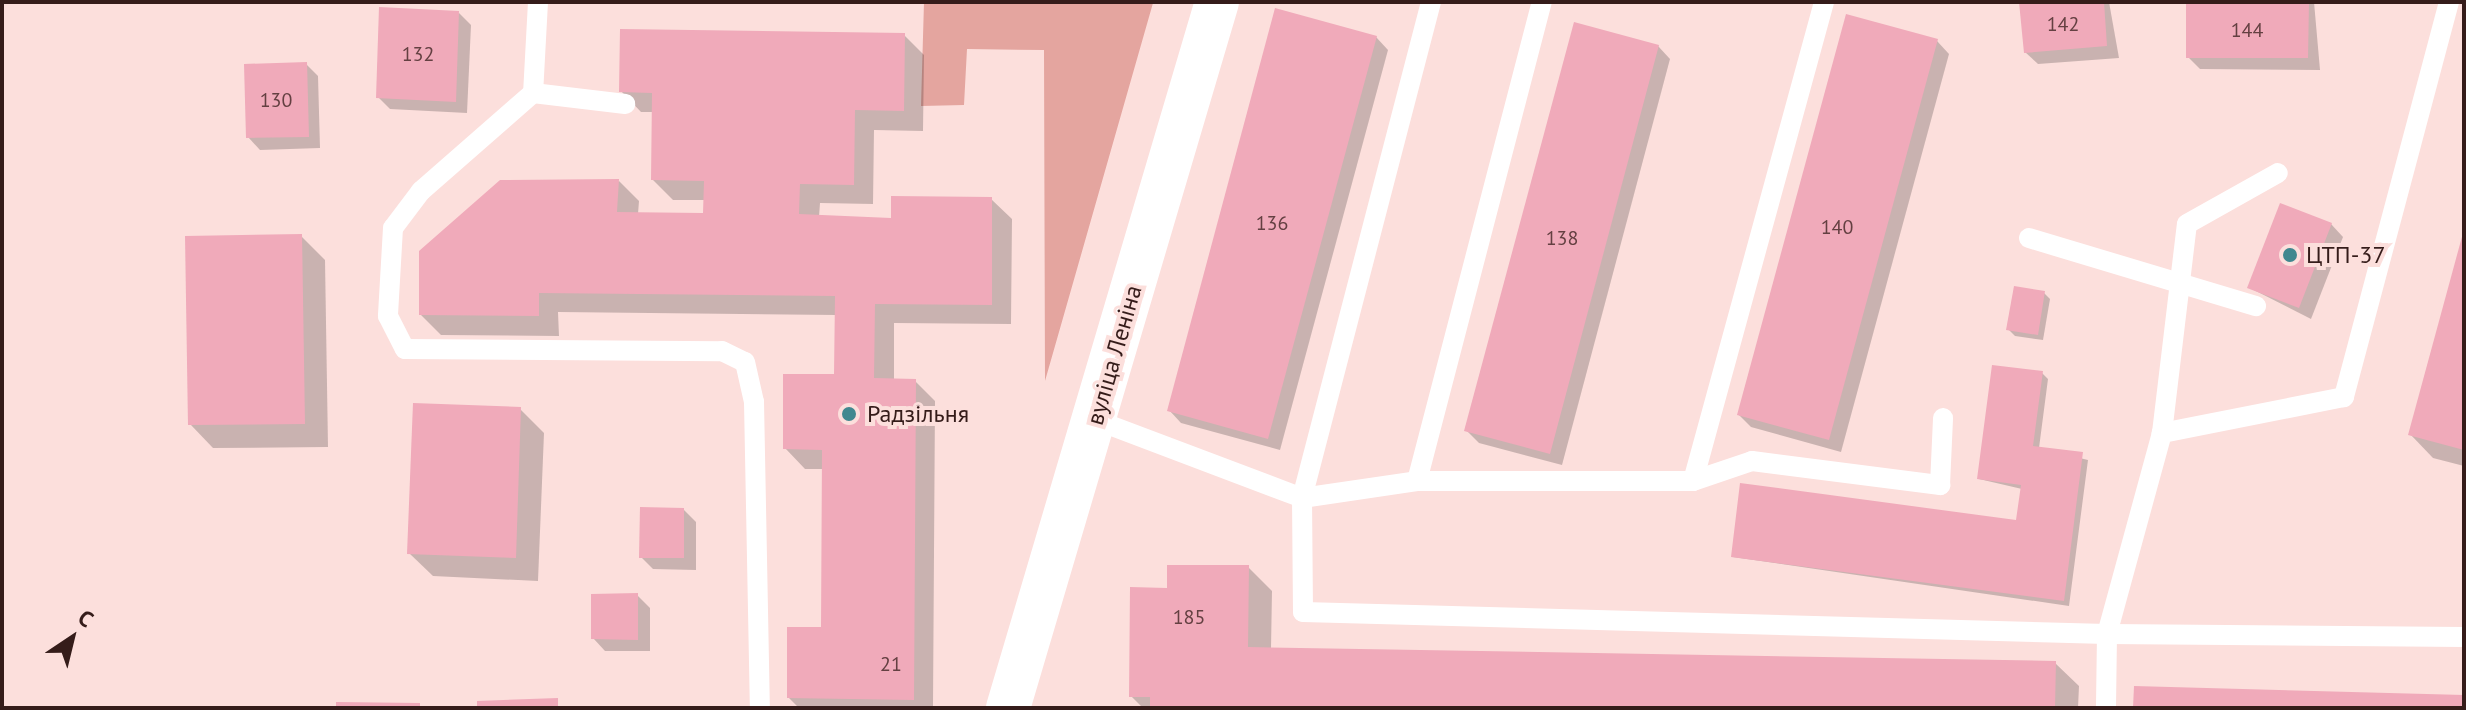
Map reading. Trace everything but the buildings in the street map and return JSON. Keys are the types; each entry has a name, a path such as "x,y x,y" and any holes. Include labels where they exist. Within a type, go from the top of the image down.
{"main road":[{"name":"вуліца Леніна","path":"1008,708 1096,420 1217,2"}],"lane":[{"path":"538,2 533,93 421,191 393,228 388,316 405,349 722,351 745,362 754,402 760,708"},
{"path":"1431,2 1302,498 1303,612 2107,634 2464,637"},
{"path":"1417,481 1542,2"},
{"path":"1693,481 1824,2"},
{"path":"2162,433 2344,397 2449,2"},
{"path":"533,93 625,104"},
{"path":"2106,708 2107,634 2162,433 2187,224 2278,173"},
{"path":"2029,238 2256,306"},
{"path":"1096,420 1302,498 1417,481 1693,481 1752,461 1940,485 1943,418"}],"shaded area":[{"path":"924,2 1153,3 1045,381 1044,50 967,49 964,105 921,106"}],"place":[{"name":"ЦТП-37","path":"2290,255"},
{"name":"Радзільня","path":"849,414"}]}
